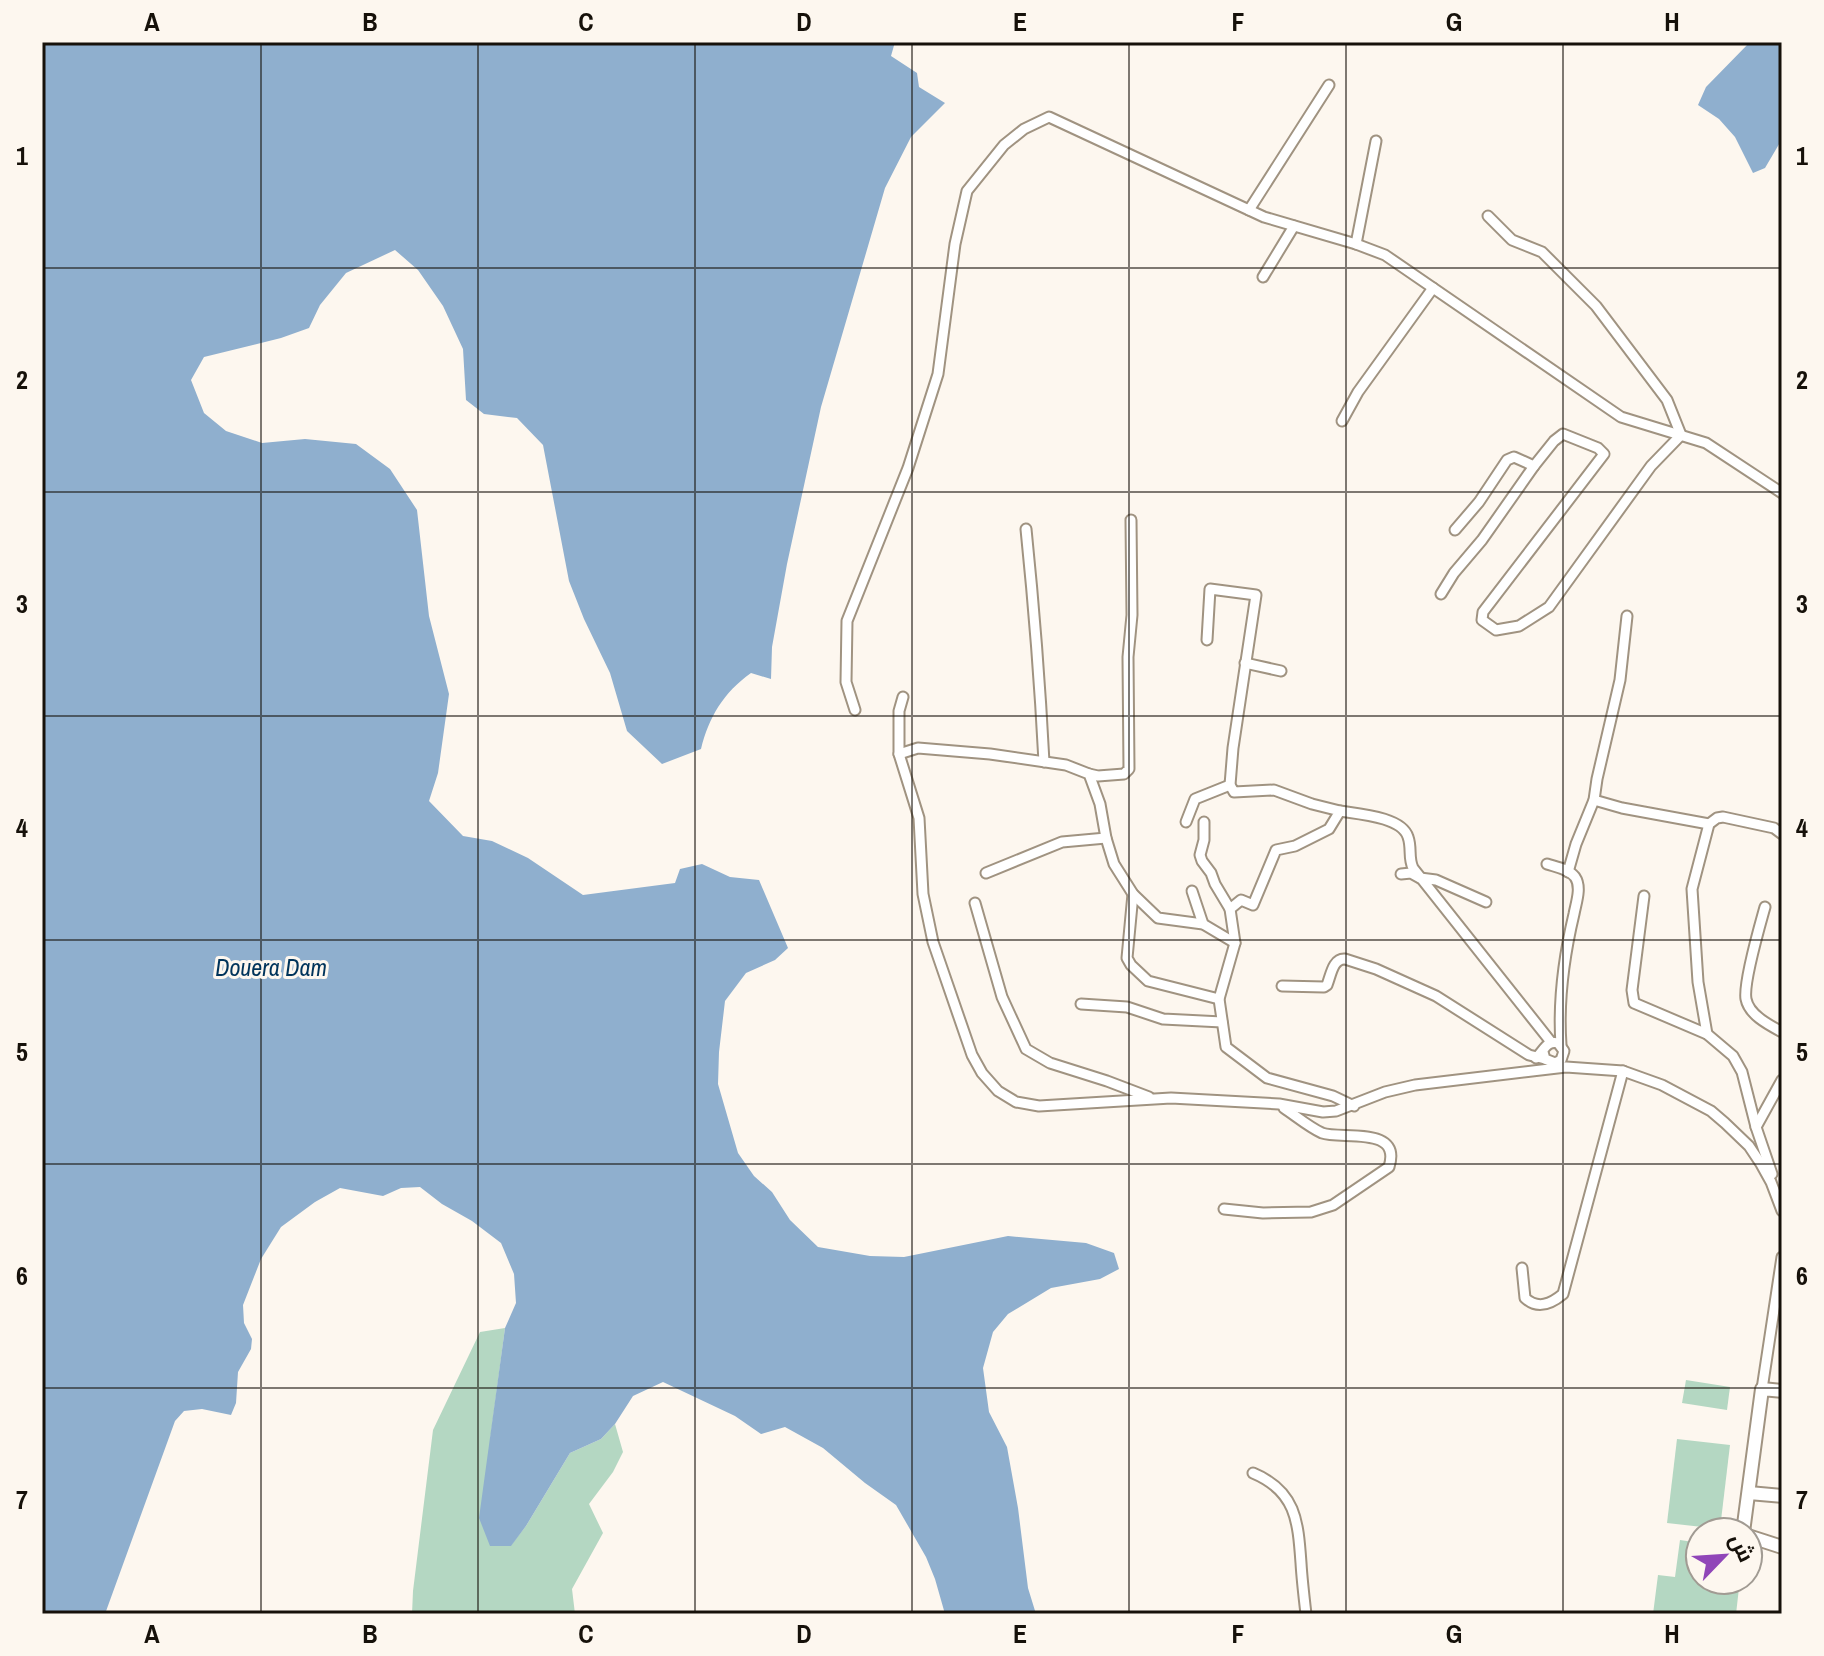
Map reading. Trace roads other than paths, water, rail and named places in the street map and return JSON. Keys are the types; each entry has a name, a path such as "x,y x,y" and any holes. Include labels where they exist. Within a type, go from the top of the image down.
{"street":[{"path":"1249,210 1329,85"},
{"path":"855,710 846,682 847,621 908,468 938,374 955,244 967,191 1004,145 1024,129 1049,117 1264,217 1385,255 1621,417 1706,443 1782,493"},
{"path":"1356,244 1376,141"},
{"path":"1488,216 1512,240 1542,252 1596,306 1667,400 1681,435"},
{"path":"1263,277 1294,226"},
{"path":"1342,421 1358,392 1433,288"},
{"path":"1441,594 1534,466 1563,434 1598,448 1604,454 1483,612 1482,620 1496,630 1519,626 1549,607 1651,466 1681,435"},
{"path":"1455,530 1479,502 1507,460 1514,457 1534,466"},
{"path":"899,754 918,748 990,754 1066,765 1098,776 1124,774 1129,769 1131,520"},
{"path":"1026,529 1044,762"},
{"path":"1207,640 1210,589 1256,595 1233,748 1230,785 1234,792 1274,790 1312,804 1373,816 1401,826 1408,834 1409,861 1420,878 1564,1051 1563,1064"},
{"path":"1564,883 1565,870 1594,800 1620,680 1627,616"},
{"path":"1245,663 1281,671"},
{"path":"903,697 899,711 899,754 919,818 923,894 933,942 972,1055 982,1073 998,1091 1016,1102 1039,1106 1190,1098 1279,1104 1323,1112 1354,1106 1400,1088 1543,1060"},
{"path":"1089,774 1100,804 1114,864 1133,894 1158,918 1203,924 1235,943"},
{"path":"1186,822 1195,799 1230,785"},
{"path":"1594,800 1709,824"},
{"path":"1230,909 1241,900 1253,905 1276,850 1295,846 1329,829 1340,811"},
{"path":"1707,1034 1698,982 1692,889 1709,824 1723,817 1778,831 1782,820"},
{"path":"1204,822 1200,855 1230,909 1235,943 1219,999 1226,1047 1267,1078 1333,1096 1354,1106"},
{"path":"986,873 1062,842 1106,838"},
{"path":"1547,864 1565,870 1576,879 1578,889 1567,945 1556,1043"},
{"path":"1401,874 1411,873 1436,880 1486,902"},
{"path":"1192,891 1203,924"},
{"path":"1133,894 1127,958 1131,965 1148,981 1219,999"},
{"path":"1644,896 1632,990 1634,1003 1707,1034 1733,1056 1742,1072 1756,1127 1779,1186 1779,1200"},
{"path":"975,903 1002,997 1026,1049 1050,1063 1152,1098"},
{"path":"1765,907 1746,1000 1757,1016 1782,1032"},
{"path":"1282,986 1324,987 1336,962 1345,959 1386,973 1436,996 1543,1060 1623,1071 1662,1085 1711,1111 1749,1146 1761,1164 1782,1211"},
{"path":"1081,1004 1127,1007 1163,1019 1222,1022"},
{"path":"1543,1060 1545,1046 1556,1043"},
{"path":"1522,1268 1525,1298 1529,1302 1551,1304 1563,1294 1623,1071"},
{"path":"1756,1127 1782,1080"},
{"path":"1224,1209 1263,1213 1311,1212 1333,1205 1389,1167 1389,1149 1380,1140 1368,1135 1322,1132 1279,1104"},
{"path":"1769,1164 1782,1163"},
{"path":"1745,1516 1782,1257"},
{"path":"1762,1389 1782,1391"},
{"path":"1253,1473 1269,1479 1292,1507 1298,1527 1306,1614"},
{"path":"1749,1493 1782,1496"}],"water":[{"name":"Douera Dam","path":"42,42 895,42 891,56 917,73 919,87 945,103 911,137 885,188 821,407 787,564 772,647 771,679 751,673 718,706 701,749 662,764 627,731 610,673 569,581 543,445 517,418 484,414 466,400 463,349 443,306 418,270 395,250 346,273 320,305 309,328 204,357 191,380 204,413 226,431 262,443 305,439 356,444 390,469 417,510 429,616 449,694 438,773 429,801 463,836 492,841 528,858 583,895 675,883 680,869 702,864 730,877 759,880 788,948 775,960 746,973 725,1001 718,1084 738,1153 754,1176 772,1192 790,1220 818,1247 870,1256 904,1257 1008,1236 1086,1243 1114,1253 1119,1269 1100,1279 1051,1288 1008,1314 993,1332 983,1368 989,1412 1007,1447 1028,1588 1036,1614 945,1614 926,1557 896,1505 823,1448 785,1427 761,1434 735,1416 663,1382 633,1396 601,1439 570,1453 511,1546 490,1546 479,1518 505,1328 516,1303 514,1274 501,1243 420,1187 401,1188 383,1196 340,1188 281,1227 261,1259 243,1305 244,1323 252,1339 251,1349 238,1372 236,1403 231,1415 202,1409 184,1411 175,1421 105,1614 42,1614"},
{"path":"1750,42 1782,42 1782,139 1765,168 1753,173 1735,137 1719,119 1698,105 1706,87"}]}
